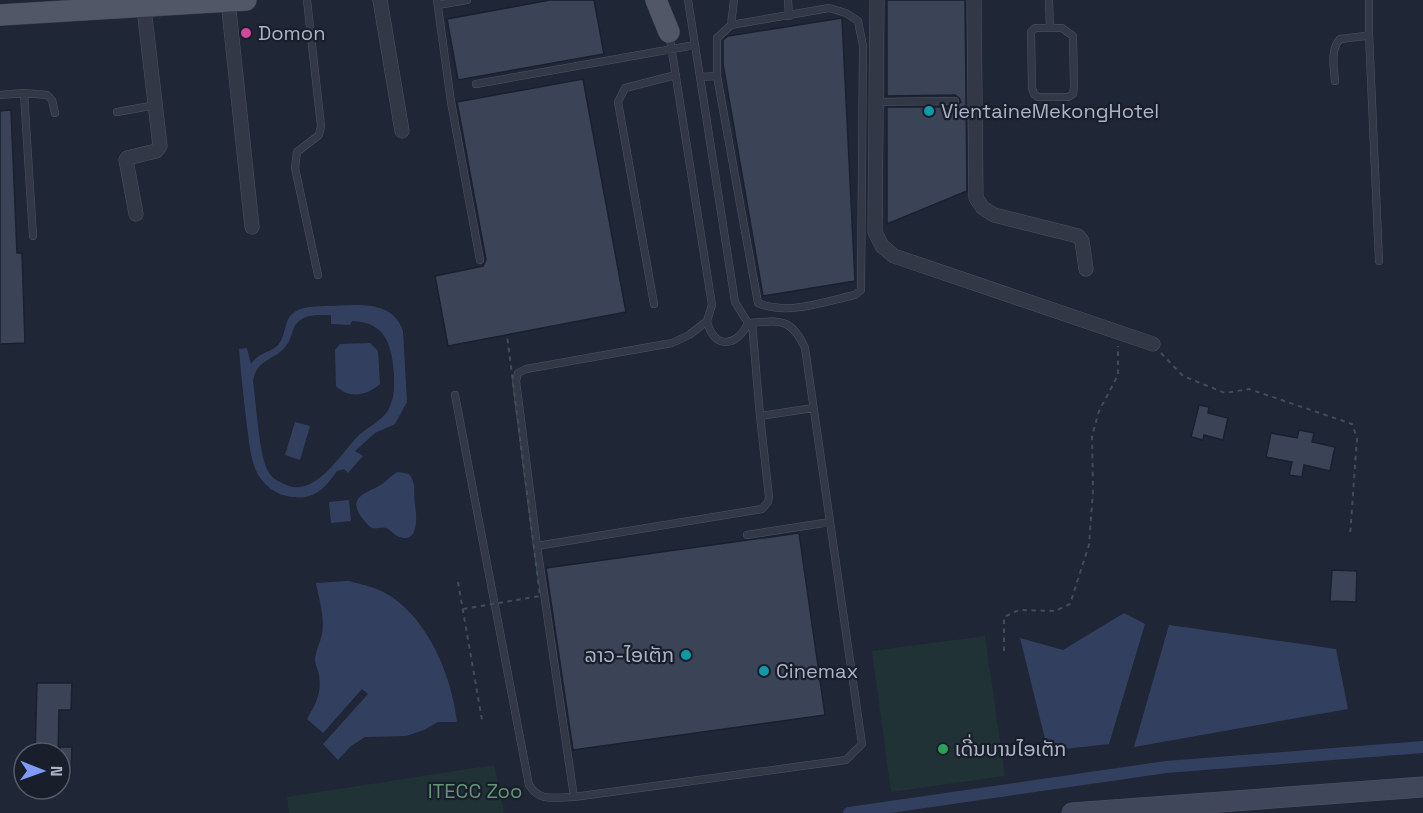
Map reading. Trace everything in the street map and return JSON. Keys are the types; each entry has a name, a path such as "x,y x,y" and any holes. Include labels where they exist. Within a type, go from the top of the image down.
{"main road":[{"path":"656,0 670,40"},
{"path":"0,15 143,2 237,1"}],"street":[{"path":"380,0 402,131"},
{"path":"877,0 870,47 876,102 875,232 882,246 894,256 1153,344"},
{"path":"974,0 976,198 982,208 994,215 1078,236 1082,242 1086,269"},
{"path":"237,1 252,227"},
{"path":"136,214 126,160 159,149 143,2"},
{"path":"1072,813 1423,788"}],"lane":[{"path":"306,0 321,126 319,135 297,152 295,168 318,275"},
{"path":"467,0 438,3 451,102 480,260"},
{"path":"574,796 537,546 516,381 518,373 526,369 672,343 689,335 706,321 712,305 663,0"},
{"path":"537,546 762,509 768,502 750,323 735,302 688,0"},
{"path":"731,25 734,0"},
{"path":"788,0 789,16"},
{"path":"1049,0 1050,28"},
{"path":"1369,0 1379,261"},
{"path":"828,4 858,21 870,47 861,291 855,296 785,309 758,303 717,76 717,38 731,25 789,16 828,4"},
{"path":"1035,28 1050,28 1062,28 1073,36 1074,87 1073,94 1068,97 1038,97 1032,88 1031,32 1035,28"},
{"path":"1335,81 1336,43 1340,39 1369,34"},
{"path":"476,84 670,40 695,45"},
{"path":"654,304 618,102 625,88 676,75"},
{"path":"700,77 717,76"},
{"path":"0,95 24,93 47,95 52,100 55,113"},
{"path":"24,93 33,236"},
{"path":"876,102 955,101"},
{"path":"117,112 156,105"},
{"path":"782,322 785,309"},
{"path":"706,321 709,332 719,340 731,342 742,335 750,323"},
{"path":"455,396 529,784 535,794 542,797 574,796 846,760 862,744 805,348 795,329 782,322 750,323"},
{"path":"760,416 813,408"},
{"path":"747,535 830,522"}],"path":[{"path":"1004,651 1004,617 1019,610 1055,611 1070,604 1089,545 1093,491 1092,436 1099,411 1118,375 1119,352 1115,331"},
{"path":"463,609 540,596 507,335"},
{"path":"1153,344 1183,376 1225,393 1249,390 1352,424 1357,438 1350,536"},
{"path":"458,582 483,720"}],"green space":[{"path":"985,636 1005,776 891,792 872,651"},
{"name":"ITECC Zoo","path":"494,765 504,813 289,813 287,797"}],"water":[{"path":"370,306 381,308 398,320 403,331 407,402 395,424 375,433 355,451 363,456 348,473 344,469 337,471 324,487 314,494 301,497 287,496 275,492 265,484 253,463 239,349 247,348 251,364 278,345 293,313 303,308","holes":["313,315 331,315 331,324 350,325 352,321 363,322 373,326 385,337 393,364 393,398 384,416 357,437 324,474 304,486 293,487 274,478 265,464 253,381 259,367 284,349 294,327 300,320"]},
{"path":"370,343 378,351 380,384 363,393 346,393 336,386 335,350 340,344"},
{"path":"295,422 310,426 300,460 285,455"},
{"path":"398,472 409,474 414,489 415,529 413,534 404,538 386,528 371,527 362,518 356,505 360,497"},
{"path":"349,500 351,521 331,523 329,502"},
{"path":"349,581 387,594 417,621 428,636 444,670 457,722 438,722 406,736 365,737 351,746 338,760 323,744 368,694 362,689 323,733 307,719 316,703 320,687 315,661 323,622 316,583"},
{"path":"1124,613 1145,624 1109,744 1048,751 1020,638 1063,650"},
{"path":"1169,625 1336,649 1348,709 1134,747"}],"building":[{"path":"550,0 594,0 604,54 458,80 447,19"},
{"name":"VientaineMekongHotel","path":"887,0 965,0 967,191 887,224 887,107 955,107 961,102 955,95 887,96"},
{"path":"842,18 855,281 763,296 723,64 723,40 728,36"},
{"path":"583,79 626,312 448,346 435,276 483,266 486,260 457,102"},
{"path":"11,110 17,253 22,253 25,343 0,344 0,111"},
{"path":"1199,405 1209,407 1208,413 1228,418 1223,440 1204,435 1203,440 1191,437"},
{"path":"1299,430 1314,433 1312,442 1335,447 1330,471 1304,465 1302,477 1289,475 1292,462 1266,457 1271,433 1297,438"},
{"name":"ລາວ-ໄອເຕັກ","path":"799,533 825,715 573,750 546,568"},
{"path":"1332,570 1357,571 1356,602 1330,601"},
{"path":"37,683 72,683 71,710 59,710 58,741 35,741"}],"waterway":[{"path":"849,813 1166,767 1423,747"}],"place":[{"name":"Domon","path":"246,33"},
{"name":"VientaineMekongHotel","path":"929,111"},
{"name":"ລາວ-ໄອເຕັກ","path":"686,655"},
{"name":"Cinemax","path":"764,671"},
{"name":"ເດີ່ນບານໄອເຕັກ","path":"943,749"}]}
